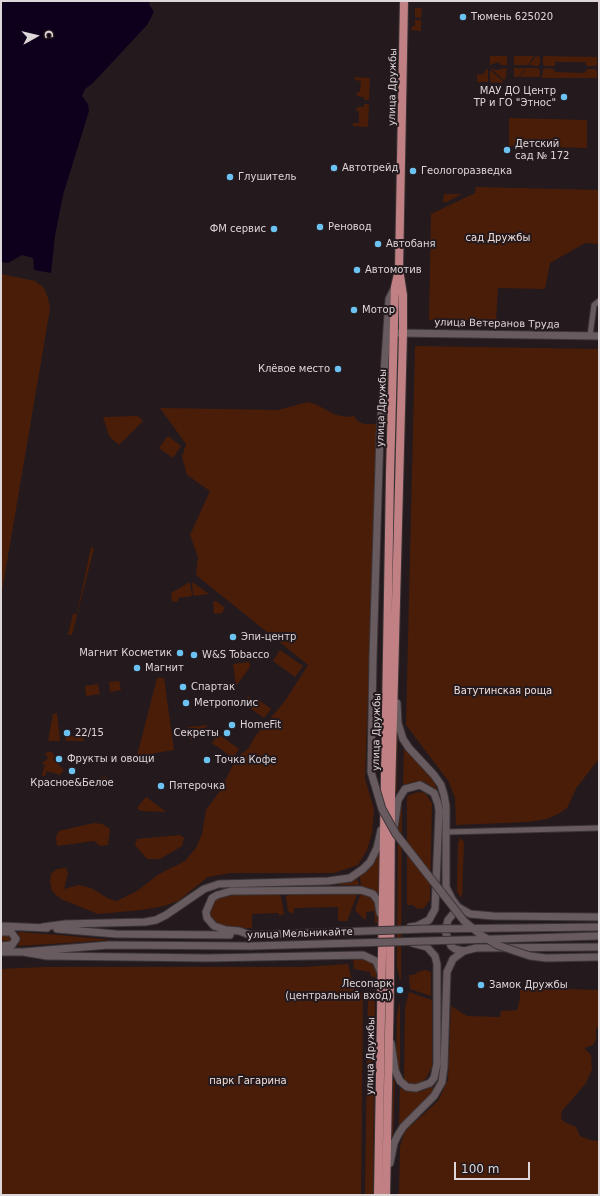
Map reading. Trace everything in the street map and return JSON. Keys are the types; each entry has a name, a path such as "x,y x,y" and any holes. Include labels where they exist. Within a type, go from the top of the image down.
{"main road":[{"name":"улица Дружбы","path":"378,1195 386,793 390,482 399,333 403,295 399,269 404,1"},
{"name":"улица Дружбы","path":"386,1195 390,1032 391,848 399,333 395,287 399,269"},
{"path":"395,287 389,299 380,433 373,657 371,772 382,809 396,834 464,920 481,935 497,945 530,956 546,958 599,957"},
{"name":"улица Ветеранов Труда","path":"386,333 599,336"},
{"path":"394,678 400,731 409,748 434,775 441,785 446,806 446,888 452,899 465,912"},
{"path":"391,848 398,800 405,789 414,785 426,787 436,798 439,811 435,901 432,916 429,920 418,926 399,930"},
{"path":"43,927 65,924 145,922 166,916 204,888 219,884 328,881 350,878 363,869 378,848 386,793"},
{"path":"250,935 239,931 226,930 214,926 208,918 206,912 212,898 231,891 361,890 373,894 378,901 383,934"},
{"path":"464,951 455,949 451,946 445,931 448,920 453,914 465,912 493,916 599,917"},
{"name":"улица Мельникайте","path":"1,926 43,927 116,934 250,935 399,930 599,927"},
{"path":"1,932 11,932 16,939 12,945 1,946"},
{"name":"улица Мельникайте","path":"1,952 23,952 109,945 251,946 599,936"},
{"path":"390,1032 395,1070 398,1079 407,1087 416,1088 430,1083 436,1072 437,964 435,956 427,947 399,941"},
{"path":"386,1195 394,1143 403,1127 434,1096 442,1082 444,1067 447,972 453,958 464,951 476,948 599,947"},
{"path":"23,952 47,956 208,958 363,955 376,961 382,975"}],"street":[{"path":"590,336 594,305 599,301"},
{"path":"446,832 599,828"}],"green space":[{"path":"415,8 422,8 421,18 415,17"},
{"path":"415,20 421,20 421,31 411,30 415,25"},
{"path":"490,56 507,56 507,65 501,65 498,62 490,65"},
{"path":"514,56 534,56 528,65 514,65"},
{"path":"536,56 540,57 540,63 538,66 529,65"},
{"path":"543,56 597,57 597,64 595,66 587,66 585,62 555,62 555,66 545,66 543,64"},
{"path":"488,68 488,82 477,82 477,75 483,74"},
{"path":"490,68 496,70 507,68 506,77 504,80"},
{"path":"514,68 526,68 519,77 514,77"},
{"path":"527,68 538,68 540,71 540,77 520,77"},
{"path":"545,68 554,69 555,72 585,73 587,69 595,69 597,71 597,78 542,78 543,70"},
{"path":"490,70 503,81 502,83 490,82"},
{"path":"355,77 370,78 369,100 364,100 364,97 357,96 357,92 360,92 361,81 355,80"},
{"path":"364,104 369,104 368,127 353,126 353,123 359,123 359,111 356,111 357,107 364,107"},
{"path":"509,118 587,120 587,148 509,146"},
{"name":"сад Дружбы","path":"476,187 599,190 599,244 585,243 550,263 545,289 498,288 496,320 429,320 431,214 475,193"},
{"path":"444,194 462,194 447,202 443,202"},
{"path":"1,274 35,281 44,288 50,309 1,597"},
{"name":"Ватутинская роща","path":"415,346 599,349 599,759 577,787 567,808 547,819 527,822 456,825 455,798 449,782 406,725"},
{"path":"308,402 336,415 346,417 354,416 357,421 364,424 377,424 365,779 374,809 372,834 367,850 358,865 334,873 231,873 208,877 178,901 164,906 141,910 98,914 61,899 52,891 50,882 51,874 57,869 66,868 68,873 64,889 79,885 91,888 109,899 117,901 137,891 159,874 185,861 196,848 202,834 206,810 220,791 237,757 248,749 256,735 285,701 308,665 196,575 198,557 190,535 210,491 187,475 182,457 186,444 160,408 278,410"},
{"path":"387,407 389,419 387,473 385,473"},
{"path":"138,416 143,421 119,445 109,436 103,417"},
{"path":"168,436 181,446 173,458 159,448"},
{"path":"91,547 94,548 72,635 68,635 73,614 77,614"},
{"path":"190,582 192,596 178,598 178,601 172,602 171,593"},
{"path":"192,582 209,594 193,596"},
{"path":"216,601 225,608 222,613 214,614 213,602"},
{"path":"280,650 303,666 295,677 273,661"},
{"path":"249,662 250,667 236,686 233,664"},
{"path":"157,678 164,678 174,750 137,756"},
{"path":"119,681 121,690 110,692 109,682"},
{"path":"98,684 100,694 86,696 85,686"},
{"path":"248,696 254,700 256,698 271,709 264,718 243,703"},
{"path":"57,713 60,741 48,741 53,714"},
{"path":"208,725 191,740 188,727"},
{"path":"397,733 398,737 396,793"},
{"path":"218,734 239,749 233,758 212,743"},
{"path":"83,735 84,741 66,741 65,737"},
{"path":"404,746 432,777 438,792 425,782 417,781 403,785"},
{"path":"48,752 52,752 55,757 53,759 64,770 60,775 47,771 45,776 42,776 46,765 43,765 43,761 46,761 48,756 44,755"},
{"path":"104,777 109,782 104,787 99,782"},
{"path":"418,792 425,793 432,803 430,900 423,909 416,908 413,905 407,905 407,796"},
{"path":"402,796 400,980 397,967 398,809"},
{"path":"146,797 165,812 141,811 137,808"},
{"path":"94,823 102,824 110,829 108,845 100,846 94,841 57,846 56,837 59,831"},
{"path":"180,835 184,838 182,846 160,859 147,859 135,845 137,839"},
{"path":"460,838 464,842 462,898 457,892 458,843"},
{"path":"381,848 380,900 371,889 361,886 360,876 374,863"},
{"path":"357,877 359,885 339,885 339,883"},
{"path":"358,892 347,921 338,921 338,907 294,908 294,914 288,911 286,896 291,894"},
{"path":"361,893 369,896 375,904 378,923 375,923 374,911 366,912 366,919 364,919 355,910"},
{"path":"239,894 278,894 281,897 284,914 279,916 279,913 252,914 252,928 225,928 219,926 211,916 211,909 216,900 225,896"},
{"path":"18,932 112,940 18,946 20,939"},
{"path":"1,935 10,936 12,940 11,942 1,943"},
{"path":"353,959 366,959 370,962 376,970 376,978 371,976 370,972 354,969"},
{"name":"парк Гагарина","path":"348,964 353,986 363,994 361,1195 1,1195 1,969 44,967 304,967"},
{"path":"425,970 431,972 431,996 410,989 409,975 414,975"},
{"path":"529,988 599,990 599,1025 596,1029 596,1040 593,1045 584,1048 591,1055 592,1069 586,1083 562,1111 561,1119 576,1127 580,1136 590,1140 599,1141 599,1195 399,1195 400,1147 405,1131 438,1101 448,1080 451,1006 467,1016 500,1017 501,1011 517,1010 520,999 520,990"},
{"path":"409,992 432,1000 432,1067 426,1078 420,1084 412,1084 404,1080 405,1008"},
{"path":"368,994 375,994 373,1195 365,1195"},
{"path":"399,1004 400,1076 396,1065 397,1017"},
{"path":"393,1079 395,1082 393,1134 391,1139"},
{"path":"433,1085 433,1092 399,1125 400,1088 415,1092 425,1090"}],"shaded area":[{"path":"1,1 150,1 149,4 154,12 147,25 93,83 85,89 82,96 88,104 89,111 63,195 55,236 51,273 34,270 33,258 22,255 8,263 1,262"}],"place":[{"name":"Тюмень 625020","path":"463,17"},
{"name":"МАУ ДО Центр ТР и ГО \"Этнос\"","path":"564,97"},
{"name":"Детский сад № 172","path":"507,150"},
{"name":"Автотрейд","path":"334,168"},
{"name":"Геологоразведка","path":"413,171"},
{"name":"Глушитель","path":"230,177"},
{"name":"Реновод","path":"320,227"},
{"name":"ФМ сервис","path":"274,229"},
{"name":"Автобаня","path":"378,244"},
{"name":"Автомотив","path":"357,270"},
{"name":"Мотор","path":"354,310"},
{"name":"Клёвое место","path":"338,369"},
{"name":"Эпи-центр","path":"233,637"},
{"name":"Магнит Косметик","path":"180,653"},
{"name":"W&S Tobacco","path":"194,655"},
{"name":"Магнит","path":"137,668"},
{"name":"Спартак","path":"183,687"},
{"name":"Метрополис","path":"186,703"},
{"name":"HomeFit","path":"232,725"},
{"name":"22/15","path":"67,733"},
{"name":"Секреты","path":"227,733"},
{"name":"Фрукты и овощи","path":"59,759"},
{"name":"Точка Кофе","path":"207,760"},
{"name":"Красное&Белое","path":"72,771"},
{"name":"Пятерочка","path":"161,786"},
{"name":"Замок Дружбы","path":"481,985"},
{"name":"Лесопарк (центральный вход)","path":"400,990"}]}
